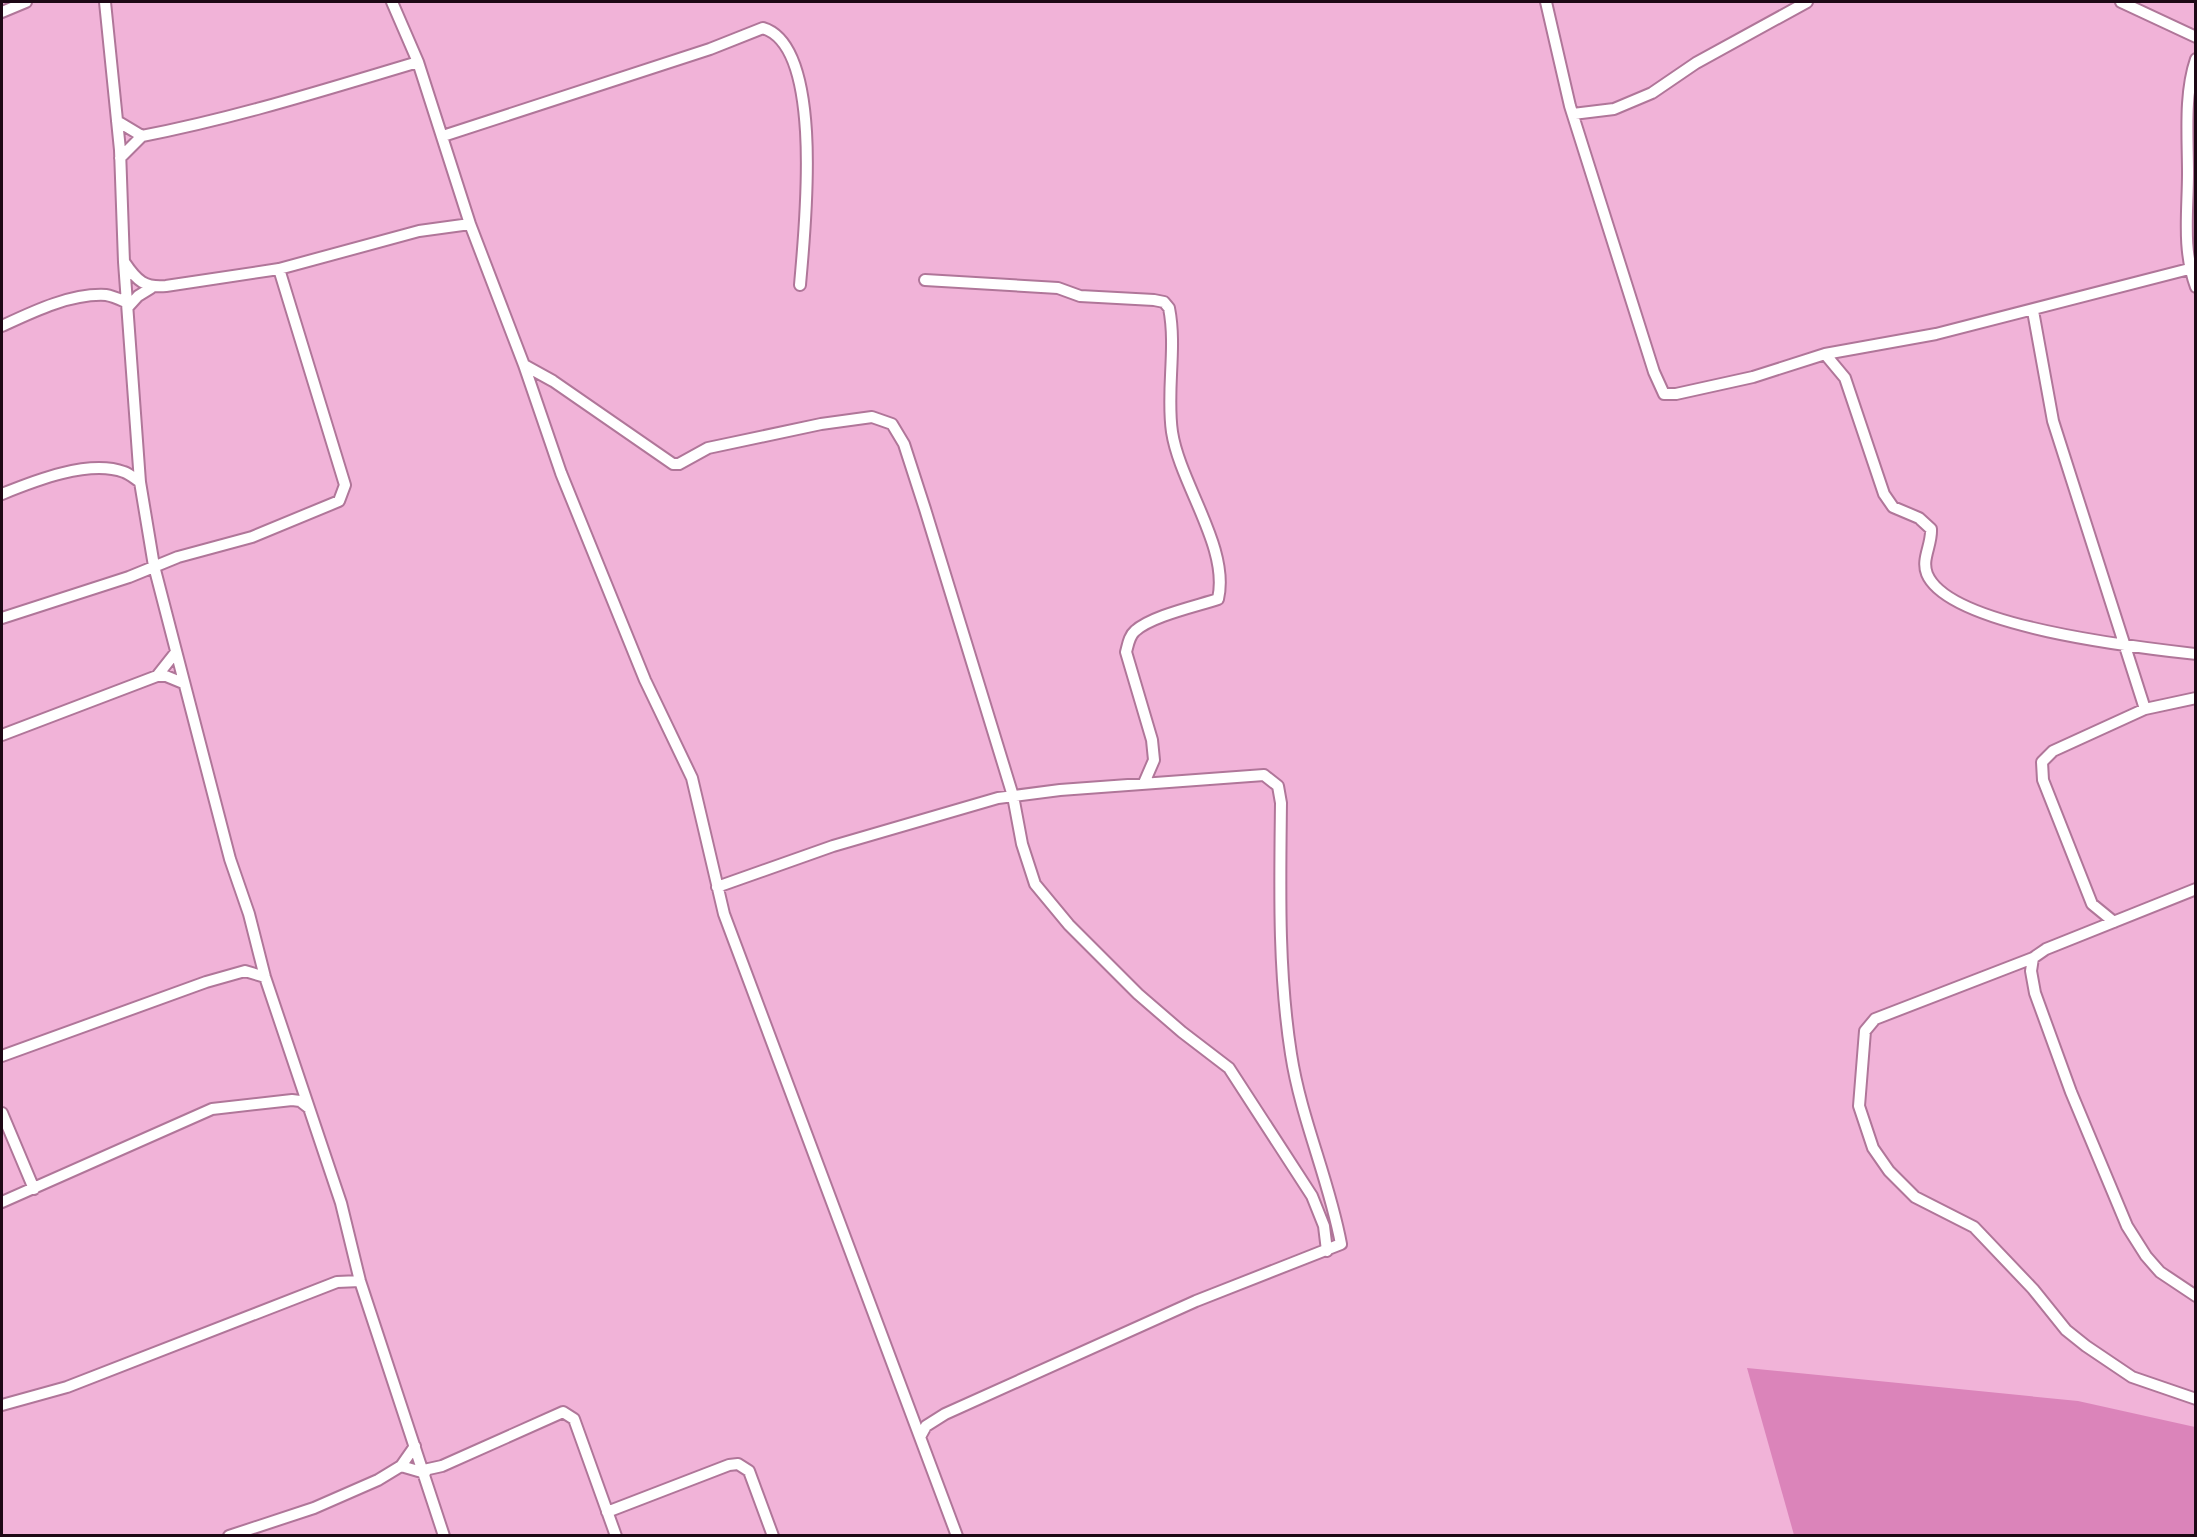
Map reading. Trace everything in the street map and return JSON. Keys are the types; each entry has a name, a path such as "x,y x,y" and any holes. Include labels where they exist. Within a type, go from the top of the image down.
{"street":[{"path":"2,12 26,2"},
{"path":"105,2 120,158 124,262 140,482 154,566 230,859 249,914 265,977 340,1203 360,1281 425,1472 444,1536"},
{"path":"392,2 418,62 470,224 524,365 566,484 645,680 692,778 724,914 796,1114 957,1536"},
{"path":"1546,2 1574,114 1654,372 1664,394 1676,394 1753,377 1825,354 1936,334 2033,311 2189,269"},
{"path":"1574,114 1614,109 1652,93 1696,63 1807,2"},
{"path":"2121,2 2196,37"},
{"path":"443,136 710,49 763,28 768,30 781,40 792,60 806,127 808,181 800,285"},
{"path":"120,158 142,136 210,122 418,62"},
{"path":"2195,62 2188,110 2186,225 2189,269 2196,287"},
{"path":"117,121 142,136"},
{"path":"448,227 465,208"},
{"path":"128,305 152,288 279,269 419,231 470,224"},
{"path":"124,262 136,279 152,288"},
{"path":"2,618 129,577 154,566 252,537 334,506 344,492 345,484 279,269"},
{"path":"926,280 1058,288 1080,296 1154,300 1164,302 1169,308 1172,432 1190,490 1202,513 1221,585 1218,599 1145,624 1134,632 1129,641 1126,652 1152,740 1154,760 1144,783"},
{"path":"2,326 67,301 91,296 108,295 128,305"},
{"path":"2033,311 2054,421 2145,709"},
{"path":"1825,354 1845,378 1884,494 1893,507 1919,518 1931,529 1925,566 1935,585 1956,600 2028,627 2061,636 2196,654"},
{"path":"524,365 553,381 673,464 679,464 708,448 821,424 872,417 892,424 904,444 925,508 1013,796 1022,844 1035,884 1043,896 1138,994 1229,1068 1312,1196 1324,1226 1327,1251"},
{"path":"2,494 48,476 96,469 123,472 140,482"},
{"path":"158,676 176,652"},
{"path":"2,735 158,676 166,675 183,683"},
{"path":"2114,922 2092,904 2043,780 2042,762 2053,751 2145,709 2196,698"},
{"path":"1154,760 1172,781"},
{"path":"717,887 833,846 975,803 1013,796 1144,783 1264,775 1273,779 1280,792 1279,930 1286,1010 1294,1066 1304,1110 1328,1185 1341,1244 1196,1301 945,1414 926,1426 920,1437"},
{"path":"1016,813 1030,794"},
{"path":"2196,890 2046,949 2033,958 1875,1019 1865,1031 1859,1106 1865,1130 1873,1148 1896,1177 1915,1197 1974,1227 2073,1335 2132,1377 2196,1399"},
{"path":"2033,958 2031,971 2035,993 2071,1092 2127,1226 2146,1256 2160,1272 2196,1296"},
{"path":"2,1056 206,982 245,971 265,977"},
{"path":"292,1100 303,1089"},
{"path":"2,1202 212,1109 292,1100 300,1101 309,1108"},
{"path":"2,1113 34,1189"},
{"path":"344,1281 356,1262"},
{"path":"2,1405 67,1387 344,1281 360,1281"},
{"path":"401,1466 425,1472 562,1412 574,1419 616,1536"},
{"path":"229,1536 314,1508 378,1480 401,1466 415,1446"},
{"path":"607,1512 729,1465 738,1464 749,1471 773,1536"}],"shaded area":[{"path":"1747,1368 2078,1401 2195,1427 2195,1535 1794,1535"}]}
